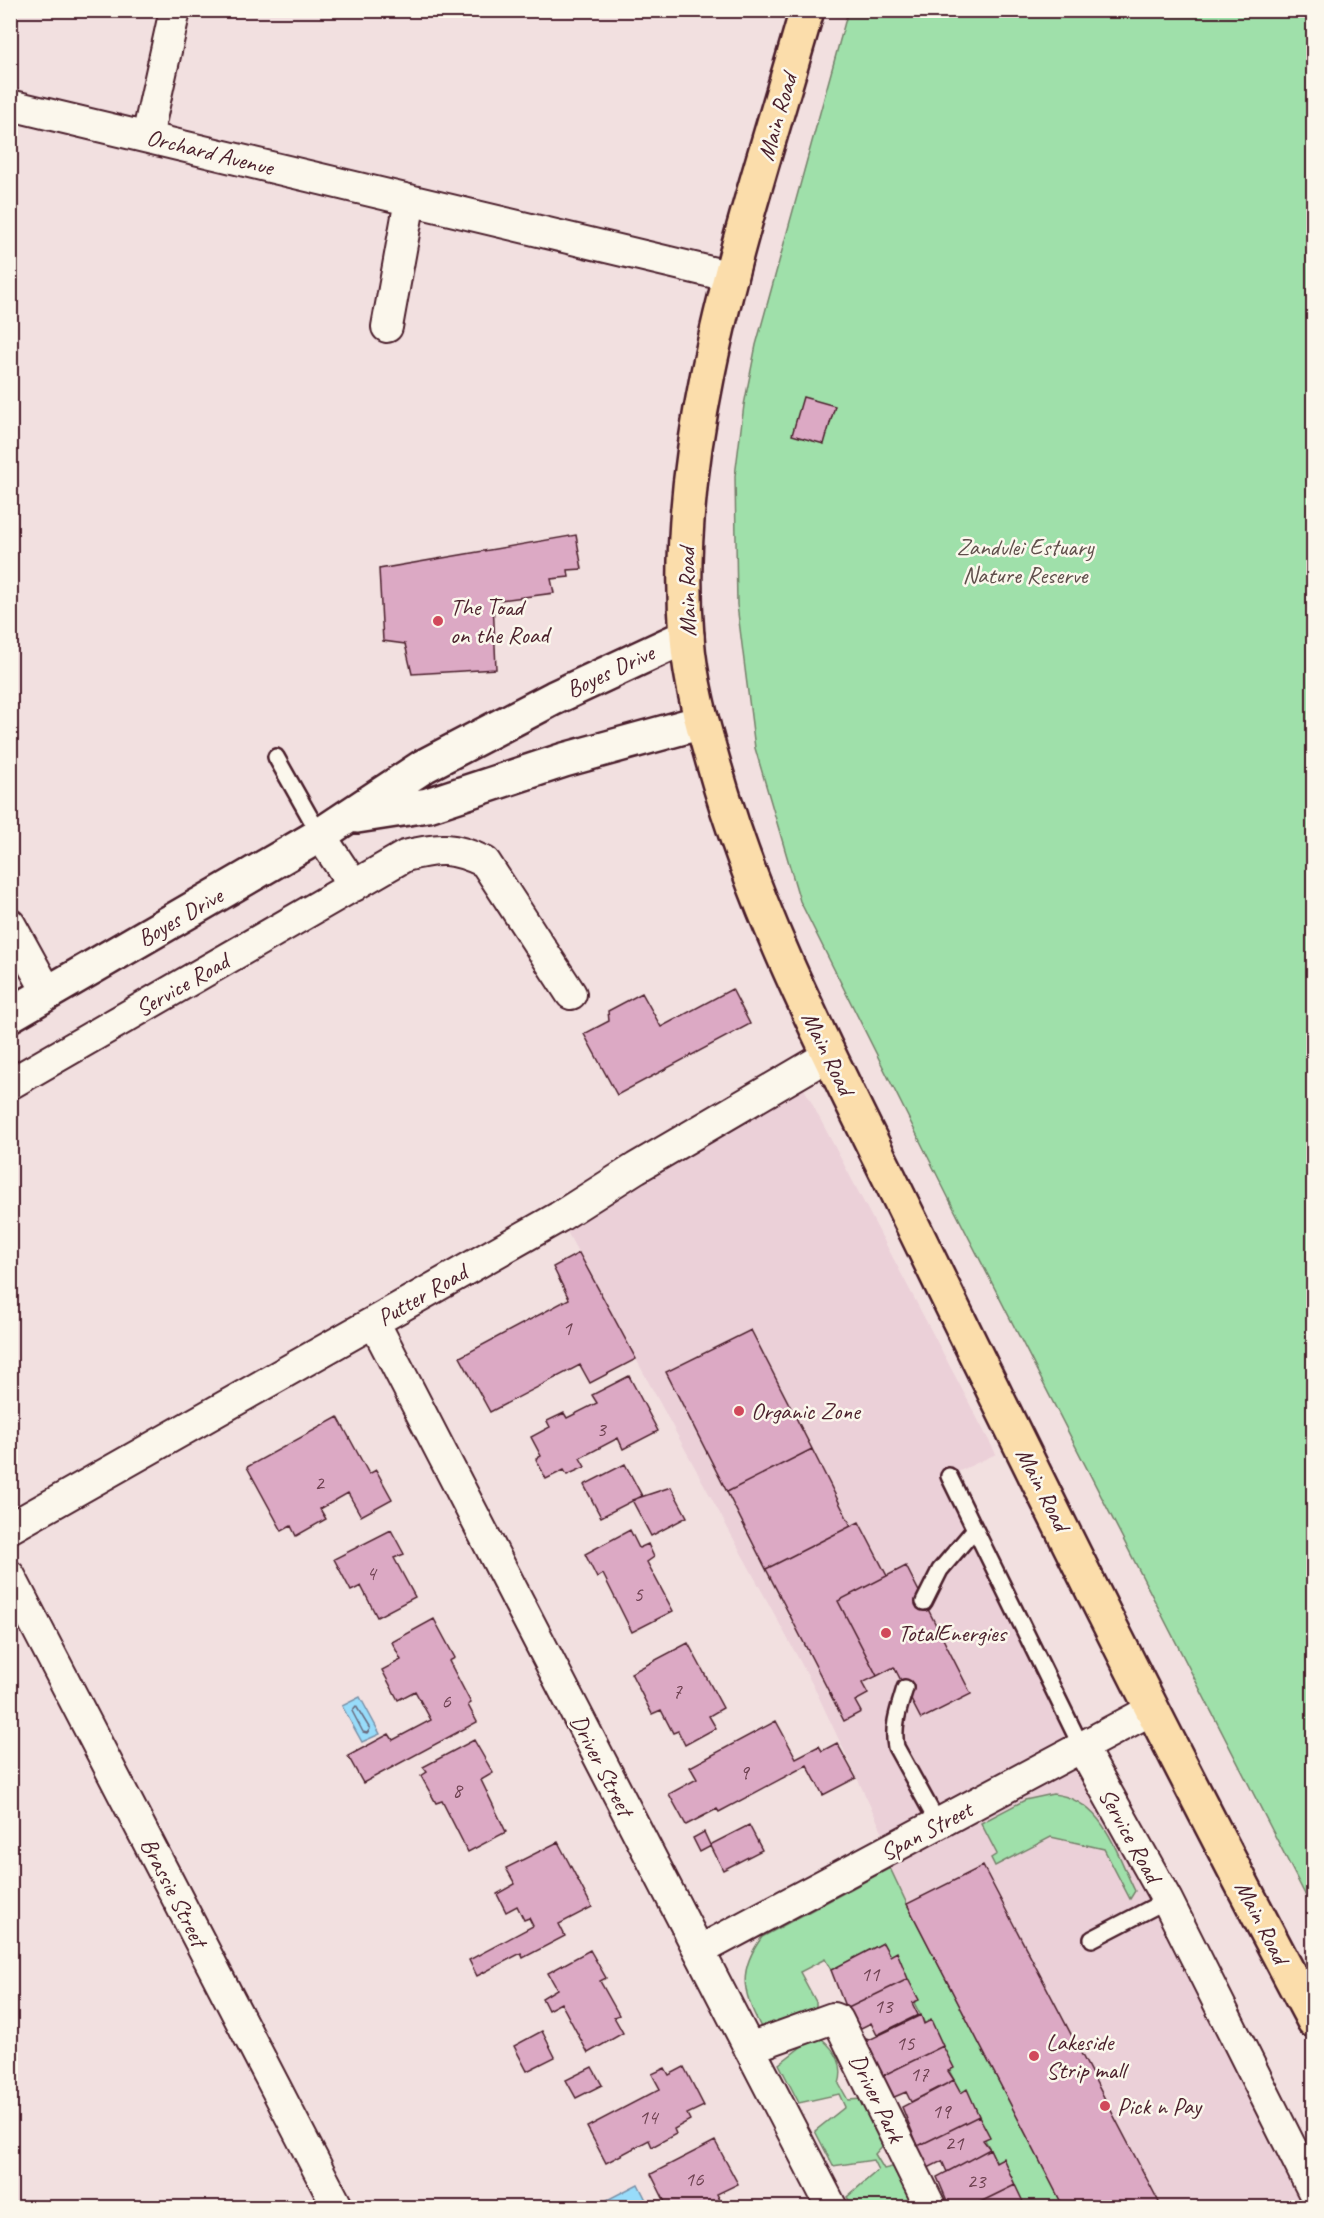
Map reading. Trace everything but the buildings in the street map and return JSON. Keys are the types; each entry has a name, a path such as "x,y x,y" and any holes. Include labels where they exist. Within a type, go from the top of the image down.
{"main road":[{"name":"Main Road","path":"807,10 732,277 705,384 689,493 685,543 687,636 702,722 725,806 775,941 829,1055 1153,1709 1314,2021"},
{"name":"Boyes Drive","path":"10,1015 320,835 424,766 554,698 687,636"},
{"name":"Boyes Drive","path":"349,817 428,805 564,760 702,722"}],"street":[{"path":"147,137 175,10"},
{"name":"Orchard Avenue","path":"10,105 732,277"},
{"path":"387,327 410,200"},
{"path":"320,835 354,886"},
{"name":"Service Road","path":"10,1084 405,856 420,852 443,849 462,851 485,862 571,994"},
{"path":"10,924 48,993"},
{"name":"Putter Road","path":"10,1528 559,1217 636,1168 829,1055"},
{"name":"Driver Street","path":"374,1322 832,2208"},
{"name":"Brassie Street","path":"10,1576 338,2208"},
{"name":"Span Street","path":"699,1951 1153,1709"},
{"name":"Service Road","path":"1081,1746 1167,1899 1314,2193"},
{"name":"Driver Park","path":"749,2048 833,2018 838,2020 931,2208"}],"lane":[{"path":"276,757 320,835"},
{"name":"Service Road","path":"949,1476 1081,1746"},
{"path":"924,1602 940,1570 974,1530"},
{"path":"905,1688 896,1719 894,1734 896,1747 939,1825"},
{"path":"1092,1939 1167,1899"}],"shaded area":[{"path":"797,1075 996,1454 949,1476 1313,2207 1065,2207 907,1904 890,1868 891,1850 815,1689 559,1217"}],"green space":[{"name":"Zandvlei Estuary Nature Reserve","path":"848,11 1313,11 1313,1910 952,1205 800,901 755,748 737,605 735,476 744,405 756,345"},
{"path":"1053,1794 1070,1798 1085,1806 1106,1830 1135,1891 1130,1899 1104,1849 1051,1837 995,1866 991,1858 997,1854 981,1823 1025,1800"},
{"path":"890,1868 1064,2207 1020,2207 883,1943 831,1970 825,1959 800,1972 816,2002 816,2010 764,2033 751,2007 745,1985 748,1962 762,1937"},
{"path":"822,2039 838,2059 841,2071 839,2084 848,2100 862,2099 885,2143 875,2154 884,2169 896,2166 922,2207 853,2207 847,2197 878,2170 873,2160 833,2166 815,2131 845,2107 839,2094 799,2103 779,2064 810,2040"}],"water":[{"path":"360,1697 380,1734 362,1742 342,1706"},
{"path":"638,2184 647,2202 638,2207 606,2207 603,2202"}],"place":[{"name":"The Toad on the Road","path":"438,621"},
{"name":"Organic Zone","path":"739,1411"},
{"name":"TotalEnergies","path":"886,1633"},
{"name":"Lakeside Strip mall","path":"1034,2056"},
{"name":"Pick n Pay","path":"1105,2106"}]}
